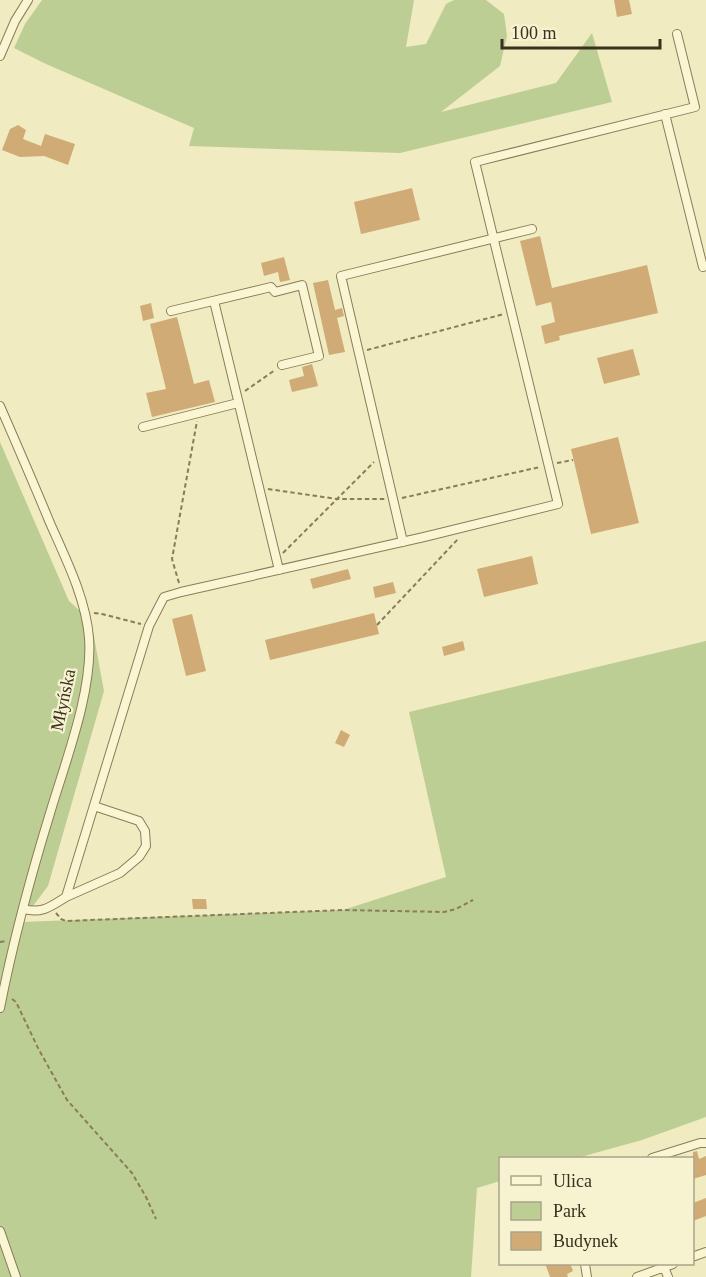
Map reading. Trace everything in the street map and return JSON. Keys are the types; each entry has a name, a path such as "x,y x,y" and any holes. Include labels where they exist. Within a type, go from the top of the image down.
{"street":[{"path":"0,56 15,21 28,0"},
{"path":"66,897 149,626 164,597 558,504 475,162 695,107 677,34"},
{"path":"665,114 703,267"},
{"path":"403,542 342,276 532,229"},
{"path":"171,311 271,287 275,292 302,285 319,356 282,365"},
{"path":"214,301 279,570"},
{"path":"143,427 238,400"},
{"name":"Młyńska","path":"0,406 66,560 85,612 89,640 87,675 79,716 39,849 0,1008"},
{"path":"23,909 36,912 120,873 138,857 146,846 146,831 139,821 94,806"},
{"path":"655,1157 706,1143"},
{"path":"0,1231 16,1277"},
{"path":"636,1277 668,1265 668,1277"}],"path":[{"path":"359,352 512,312"},
{"path":"238,400 282,365"},
{"path":"181,592 172,559 199,412"},
{"path":"277,560 383,453"},
{"path":"259,488 337,499 393,500 573,460"},
{"path":"377,625 470,526"},
{"path":"85,612 149,626"},
{"path":"51,906 66,921 343,910 444,912 456,909 473,900"},
{"path":"3,991 16,1002 67,1100 132,1173 156,1219"}],"green space":[{"path":"42,0 414,0 406,47 426,44 446,4 454,0 486,0 504,14 507,36 500,66 441,112 556,83 592,33 612,102 400,153 189,146 194,128 14,48 25,24"},
{"path":"0,442 69,601 91,621 104,691 48,886 21,922 343,910 446,877 409,712 706,641 706,1117 642,1140 581,1157 499,1157 499,1181 477,1188 471,1277 0,1277"}],"building":[{"path":"614,0 629,0 632,14 617,17"},
{"path":"18,125 26,130 23,139 41,146 45,134 75,144 68,165 44,156 20,157 2,150 10,129"},
{"path":"412,188 420,220 361,234 354,202"},
{"path":"540,236 552,288 647,265 658,313 559,336 560,340 545,344 541,326 555,322 551,302 536,306 520,241"},
{"path":"284,257 290,280 280,282 278,272 264,276 261,263"},
{"path":"328,280 335,310 342,308 344,316 337,318 345,352 329,355 313,283"},
{"path":"151,303 154,318 143,321 140,306"},
{"path":"177,317 194,384 209,380 215,402 152,417 146,393 166,389 150,324"},
{"path":"633,349 640,375 604,384 597,358"},
{"path":"312,364 318,386 292,392 289,380 304,376 302,367"},
{"path":"618,437 639,523 591,534 571,449"},
{"path":"532,556 538,584 484,597 477,569"},
{"path":"348,569 351,579 313,589 310,579"},
{"path":"393,582 396,593 375,598 373,587"},
{"path":"374,613 379,634 270,660 265,640"},
{"path":"192,614 206,671 186,676 172,619"},
{"path":"463,641 465,650 444,656 442,647"},
{"path":"341,730 350,735 344,747 335,743"},
{"path":"192,899 206,899 207,909 193,909"},
{"path":"697,1151 699,1159 706,1156 706,1175 694,1179 694,1157 693,1152"},
{"path":"706,1198 706,1216 694,1221 694,1203"},
{"path":"546,1265 571,1265 573,1271 567,1274 568,1277 550,1277"}]}
